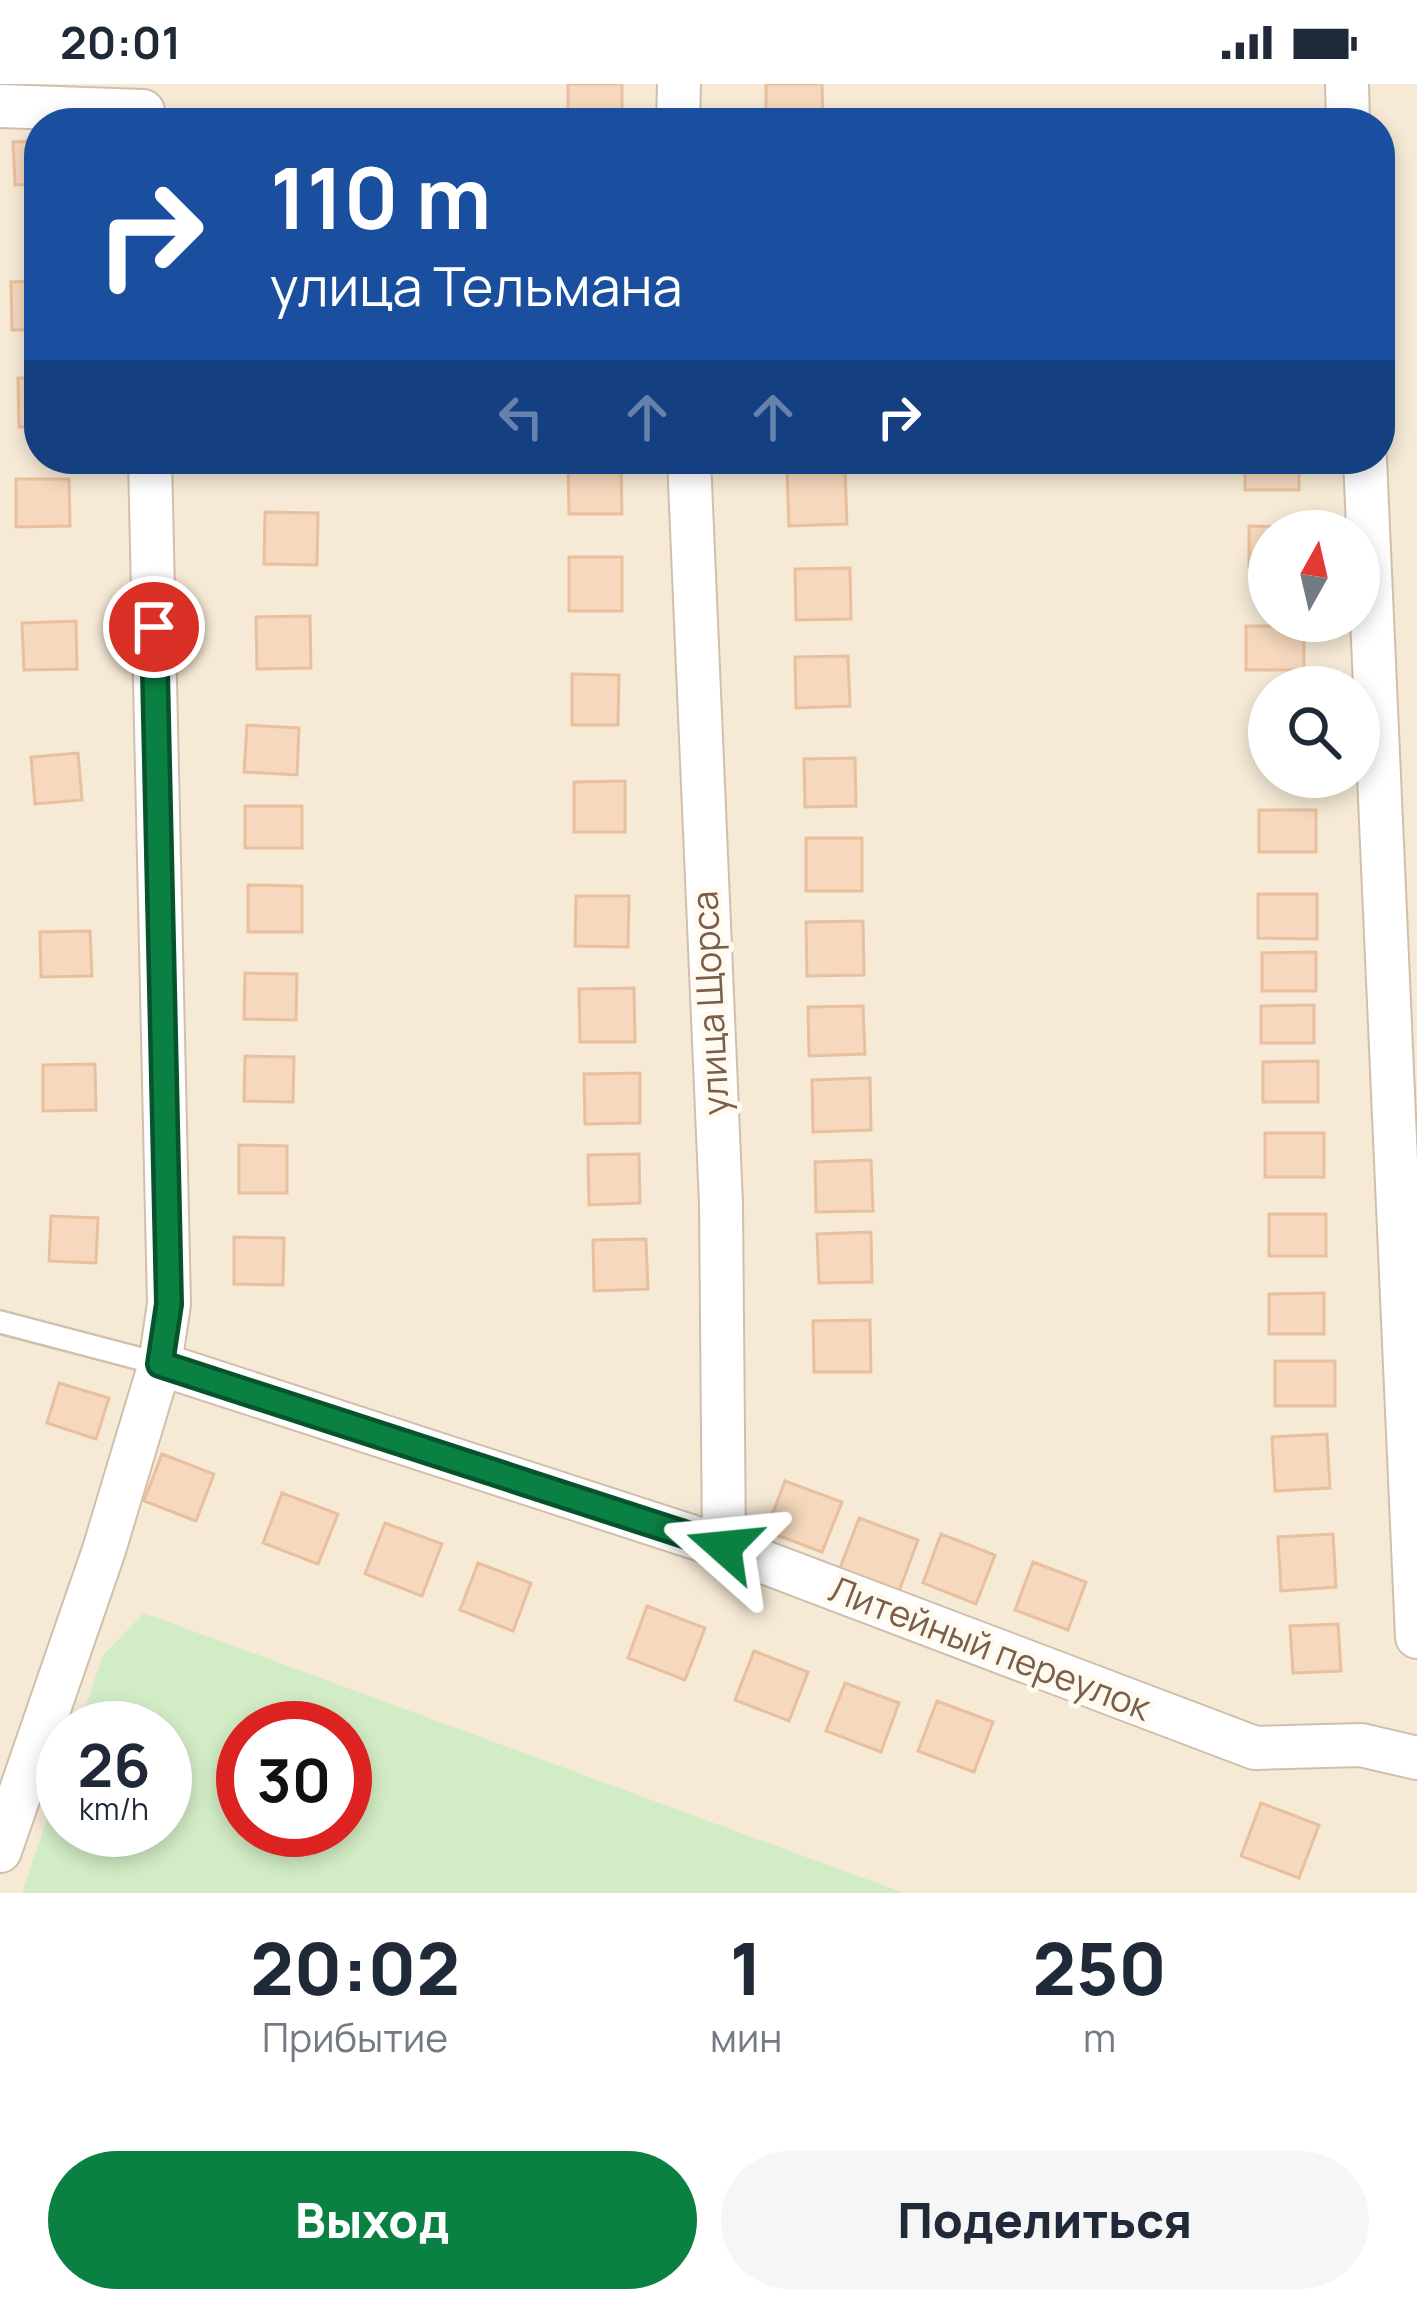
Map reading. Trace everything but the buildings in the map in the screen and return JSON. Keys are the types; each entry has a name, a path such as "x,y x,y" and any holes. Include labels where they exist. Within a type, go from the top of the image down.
{"street":[{"path":"0,106 142,106"},
{"path":"0,1851 104,1550 160,1364 169,1304 150,474"},
{"name":"улица Щорса","path":"690,474 721,1204 724,1547"},
{"path":"1366,474 1417,1637"},
{"name":"Литейный переулок","path":"160,1364 724,1547 1255,1748 1361,1745 1417,1758"}],"lane":[{"path":"0,1322 160,1364"}],"shaded area":[{"path":"0,84 1417,84 1417,1893 0,1893"}],"green space":[{"path":"144,1613 904,1893 22,1893 36,1852 36,1857 192,1857 192,1701 87,1701 103,1655"}],"route":[{"path":"154,627 169,1304 160,1364 724,1547"}]}
